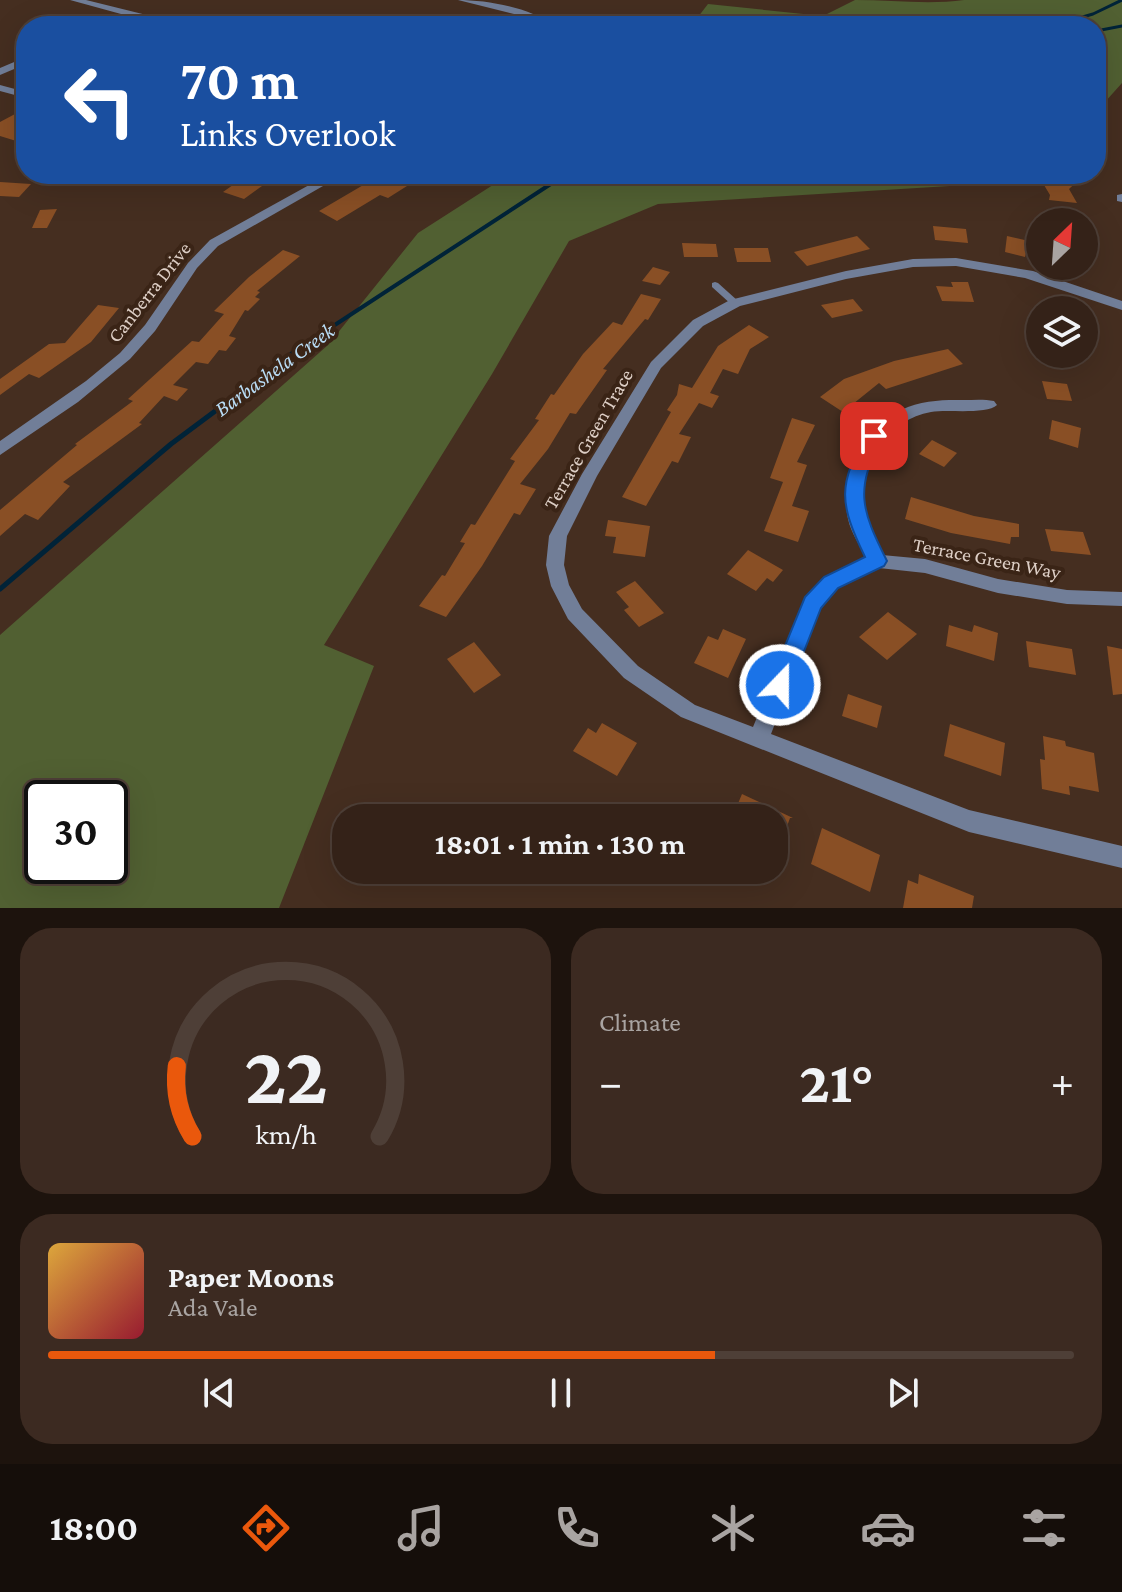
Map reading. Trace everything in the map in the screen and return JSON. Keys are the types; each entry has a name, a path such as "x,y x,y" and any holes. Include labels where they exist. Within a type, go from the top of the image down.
{"street":[{"path":"74,0 143,16"},
{"path":"462,0 529,16"},
{"path":"123,16 130,13"},
{"name":"Canberra Drive","path":"0,449 118,363 141,339 197,258 214,243 319,184"},
{"name":"Terrace Green Trace","path":"1122,306 1028,274 956,262 913,263 846,275 735,303 698,323 656,365 590,474 558,536 555,565 560,586 575,614 631,672 688,711 969,821 1122,857"},
{"path":"758,740 812,603 831,583 877,561 856,518 854,485 861,459 874,436 901,418 931,406 989,405"},
{"name":"Terrace Green Way","path":"877,561 925,566 998,586 1067,597 1122,599"}],"lane":[{"path":"715,285 735,303"}],"green space":[{"path":"855,0 1122,0 1122,83 1106,101 1106,16 823,16"},
{"path":"708,4 823,16 699,16"},
{"path":"494,184 968,184 658,204 569,241 492,374 324,645 374,666 279,908 0,908 0,635 328,345 418,233"}],"building":[{"path":"16,114 16,141 0,136 0,122"},
{"path":"0,182 31,184 19,197 0,196"},
{"path":"234,184 262,186 244,199 223,192"},
{"path":"365,184 410,184 388,198 380,195 337,221 319,211"},
{"path":"1074,184 1069,189 1077,203 1049,200 1050,195 1044,185"},
{"path":"57,209 47,228 32,228 40,210"},
{"path":"933,226 966,229 968,243 935,240"},
{"path":"857,236 870,249 807,266 794,252"},
{"path":"1007,236 1026,240 1025,257 1005,252"},
{"path":"682,243 716,244 718,257 684,257"},
{"path":"734,248 768,248 771,262 737,262"},
{"path":"283,250 300,256 257,291 260,292 255,297 260,299 248,311 245,310 229,336 236,338 226,351 219,350 208,364 196,362 173,385 188,389 177,401 164,396 139,423 142,424 63,482 70,486 38,520 25,514 0,536 0,510 75,444 133,401 128,399 192,341 199,342 224,314 214,311"},
{"path":"653,267 670,272 660,285 642,281"},
{"path":"951,282 968,282 974,302 942,301 936,286 953,287"},
{"path":"641,294 661,299 648,320 645,319 603,369 607,370 576,414 570,413 548,449 520,484 536,489 520,515 514,513 446,617 419,606 442,575 445,576 465,543 460,542 471,524 475,525 515,461 510,459 539,420 535,419 551,394 554,395 583,354 613,322 622,325"},
{"path":"853,299 863,311 832,318 821,305"},
{"path":"98,305 119,308 91,342 39,378 29,374 0,395 0,379 49,344 65,343"},
{"path":"749,325 769,337 750,349 738,374 723,369 710,393 719,396 712,408 699,403 679,434 691,437 678,463 672,461 646,506 622,497 671,412 667,410 677,395 679,384 692,388 718,346"},
{"path":"948,349 963,364 886,389 879,383 843,412 820,397 844,379 894,361"},
{"path":"1042,381 1067,384 1072,401 1047,399"},
{"path":"792,418 815,425 797,462 807,465 792,506 809,511 798,542 764,531 783,482 770,478"},
{"path":"1052,420 1081,428 1078,448 1049,439"},
{"path":"932,440 957,453 944,467 919,454"},
{"path":"911,497 974,516 1019,524 1019,537 1011,537 1010,544 951,533 905,519"},
{"path":"608,520 650,526 645,557 613,553 616,537 605,536"},
{"path":"1045,529 1083,532 1091,555 1051,551"},
{"path":"748,550 783,570 773,582 767,578 756,591 727,574"},
{"path":"635,581 664,613 639,627 624,610 629,607 616,592"},
{"path":"888,612 917,634 887,660 859,637"},
{"path":"949,625 972,632 974,625 998,633 994,661 946,646"},
{"path":"723,629 746,639 728,678 694,663 708,636 718,640"},
{"path":"1026,641 1072,649 1076,675 1029,667"},
{"path":"474,642 501,675 474,693 447,659"},
{"path":"1107,646 1122,649 1122,694 1113,695"},
{"path":"848,694 882,706 877,728 842,716"},
{"path":"602,723 637,743 617,776 573,751 588,728 596,733"},
{"path":"950,724 1005,743 1001,776 944,756"},
{"path":"1043,736 1094,753 1099,792 1069,786 1070,795 1042,789 1040,759 1045,760"},
{"path":"742,794 763,804 738,804"},
{"path":"822,828 880,855 870,892 811,864"},
{"path":"919,874 974,896 972,908 903,908 908,880 918,884"}],"waterway":[{"name":"Barbashela Creek","path":"1086,16 1122,0"},
{"path":"1106,29 1122,26"},
{"name":"Barbashela Creek","path":"301,347 551,184"},
{"name":"Barbashela Creek","path":"0,589 171,444 301,347"}],"route":[{"path":"780,685 812,603 831,583 877,561 856,518 854,485 861,459 874,436"}]}
